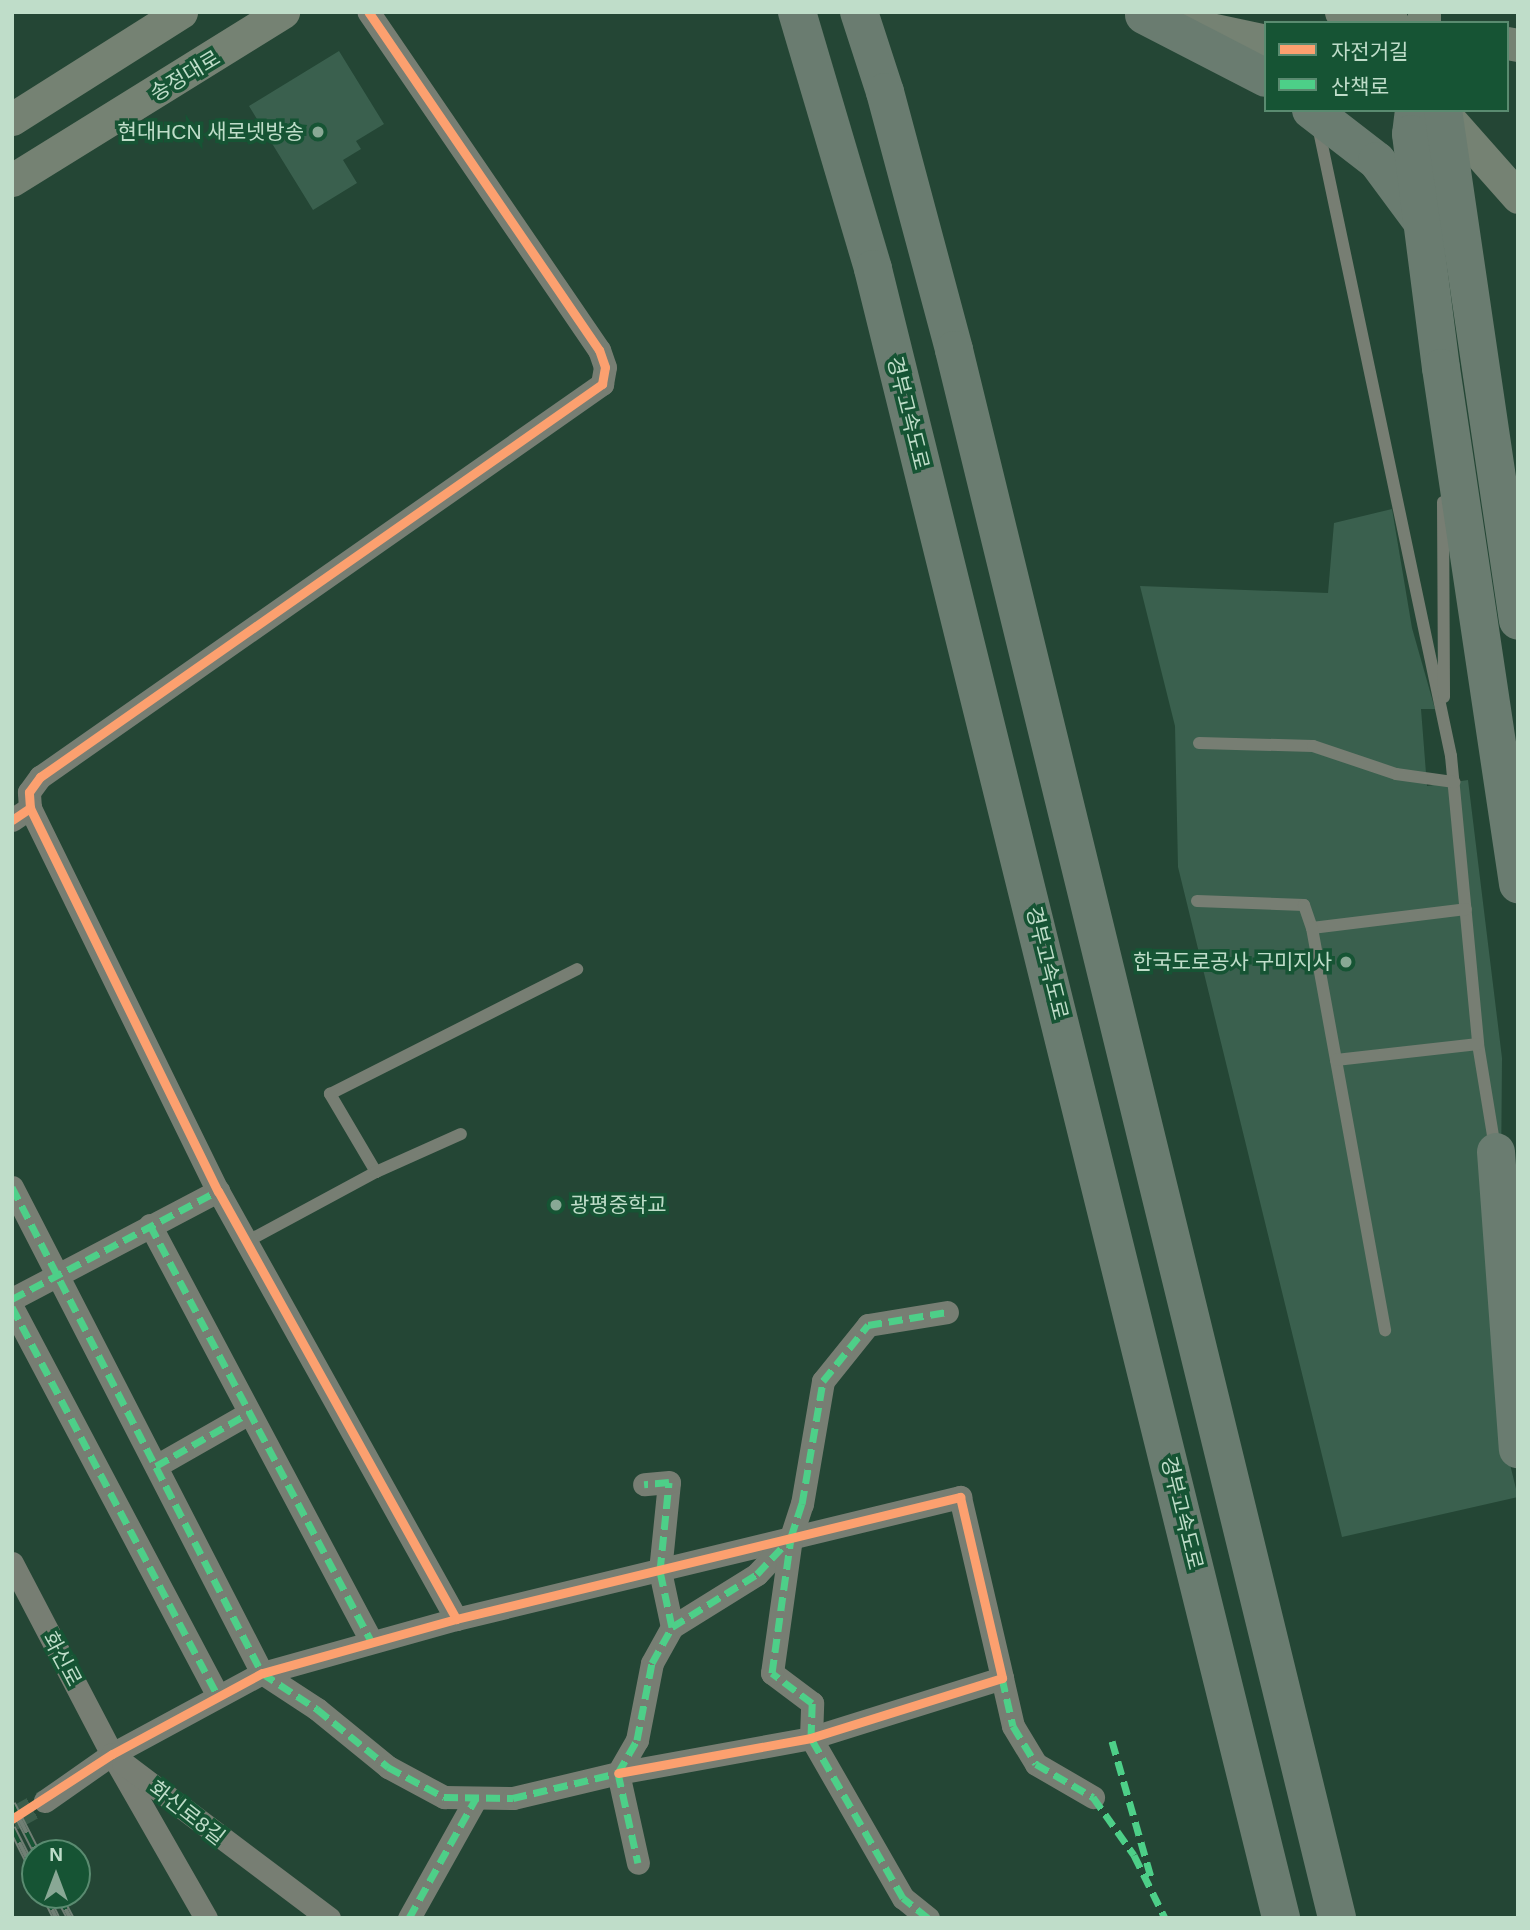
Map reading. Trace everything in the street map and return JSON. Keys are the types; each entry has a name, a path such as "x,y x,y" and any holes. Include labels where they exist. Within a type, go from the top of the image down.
{"highway":[{"name":"경부고속도로","path":"797,12 873,269 1281,1918"},
{"path":"859,12 885,92 954,350 1337,1918"},
{"path":"1141,14 1264,77"},
{"path":"1313,112 1377,161 1423,225"},
{"path":"1441,112 1411,134 1441,368 1518,884"},
{"path":"1442,112 1518,621"},
{"path":"1496,1152 1516,1432"}],"street":[{"path":"12,118 179,12"},
{"path":"368,12 599,350 605,367 602,384 40,777 29,792 21,814 246,1242 456,1619"},
{"path":"1341,12 1384,21"},
{"path":"1141,14 1264,41"},
{"name":"송정대로","path":"12,180 281,17"},
{"path":"1443,112 1518,191"},
{"path":"1443,112 1518,197"},
{"path":"12,1187 262,1673 317,1709 388,1768 444,1797 476,1798 544,1793 618,1773 811,1738 1002,1678"},
{"path":"12,1299 219,1191"},
{"path":"150,1225 372,1640"},
{"path":"12,1307 217,1694"},
{"path":"928,1918 903,1898 811,1738 812,1703 772,1673 792,1536 802,1504 823,1381 868,1325 947,1312"},
{"path":"156,1466 249,1413"},
{"path":"643,1484 669,1482 660,1571 672,1627"},
{"path":"45,1801 112,1754 217,1694 262,1673 372,1640 960,1497 1013,1726 1036,1764 1093,1797"},
{"path":"638,1863 618,1773 637,1740 652,1663 672,1627 757,1574 792,1536"},
{"name":"화신로","path":"12,1563 112,1754 206,1918"},
{"name":"화신로8길","path":"112,1754 328,1918"},
{"path":"409,1918 476,1798"}],"lane":[{"path":"1313,112 1451,756 1478,1044 1496,1152"},
{"path":"1441,368 1444,722"},
{"path":"1199,744 1313,746 1395,774 1454,782"},
{"path":"1197,901 1304,905 1312,928 1385,1330"},
{"path":"1312,928 1466,909"},
{"path":"376,1172 331,1094 577,970"},
{"path":"1336,1060 1478,1044"},
{"path":"246,1242 376,1172 461,1133"}],"building":[{"name":"현대HCN 새로넷방송","path":"339,51 384,124 356,141 361,149 343,160 357,183 313,210 249,106"},
{"name":"한국도로공사 구미지사","path":"1392,509 1412,628 1435,709 1421,709 1427,786 1468,780 1502,1058 1499,1419 1518,1497 1342,1537 1178,867 1175,726 1140,586 1328,593 1334,523"}],"tunnel":[{"path":"12,1819 45,1801"}],"railway":[{"path":"12,1804 30,1839"},
{"path":"12,1828 21,1846"},
{"path":"52,1909 56,1918"},
{"path":"65,1909 70,1918"}],"marked path":[{"path":"12,1187 262,1673 317,1709 388,1767 444,1797 513,1798 618,1773 638,1863"},
{"path":"12,1299 218,1191"},
{"path":"150,1225 371,1640"},
{"path":"12,1307 217,1694"},
{"path":"928,1918 903,1898 811,1738 812,1703 772,1673 791,1537 802,1504 823,1381 868,1325 947,1312"},
{"path":"156,1466 249,1413"},
{"path":"618,1773 637,1740 652,1663 672,1627 660,1571 669,1482 644,1484"},
{"path":"672,1627 757,1574 789,1540"},
{"path":"1002,1678 1013,1726 1036,1764 1093,1797 1134,1855 1165,1918"},
{"path":"1112,1741 1151,1877"},
{"path":"409,1918 476,1798"}],"cycle path":[{"path":"30,808 29,792 40,777 602,384 605,367 599,350 368,12"},
{"path":"12,820 30,808 218,1191 456,1619 262,1673 112,1754 12,1819"},
{"path":"456,1619 960,1497 1002,1678 811,1738 618,1773"}],"place":[{"name":"현대HCN 새로넷방송","path":"318,132"},
{"name":"한국도로공사 구미지사","path":"1346,962"},
{"name":"광평중학교","path":"556,1205"}]}
